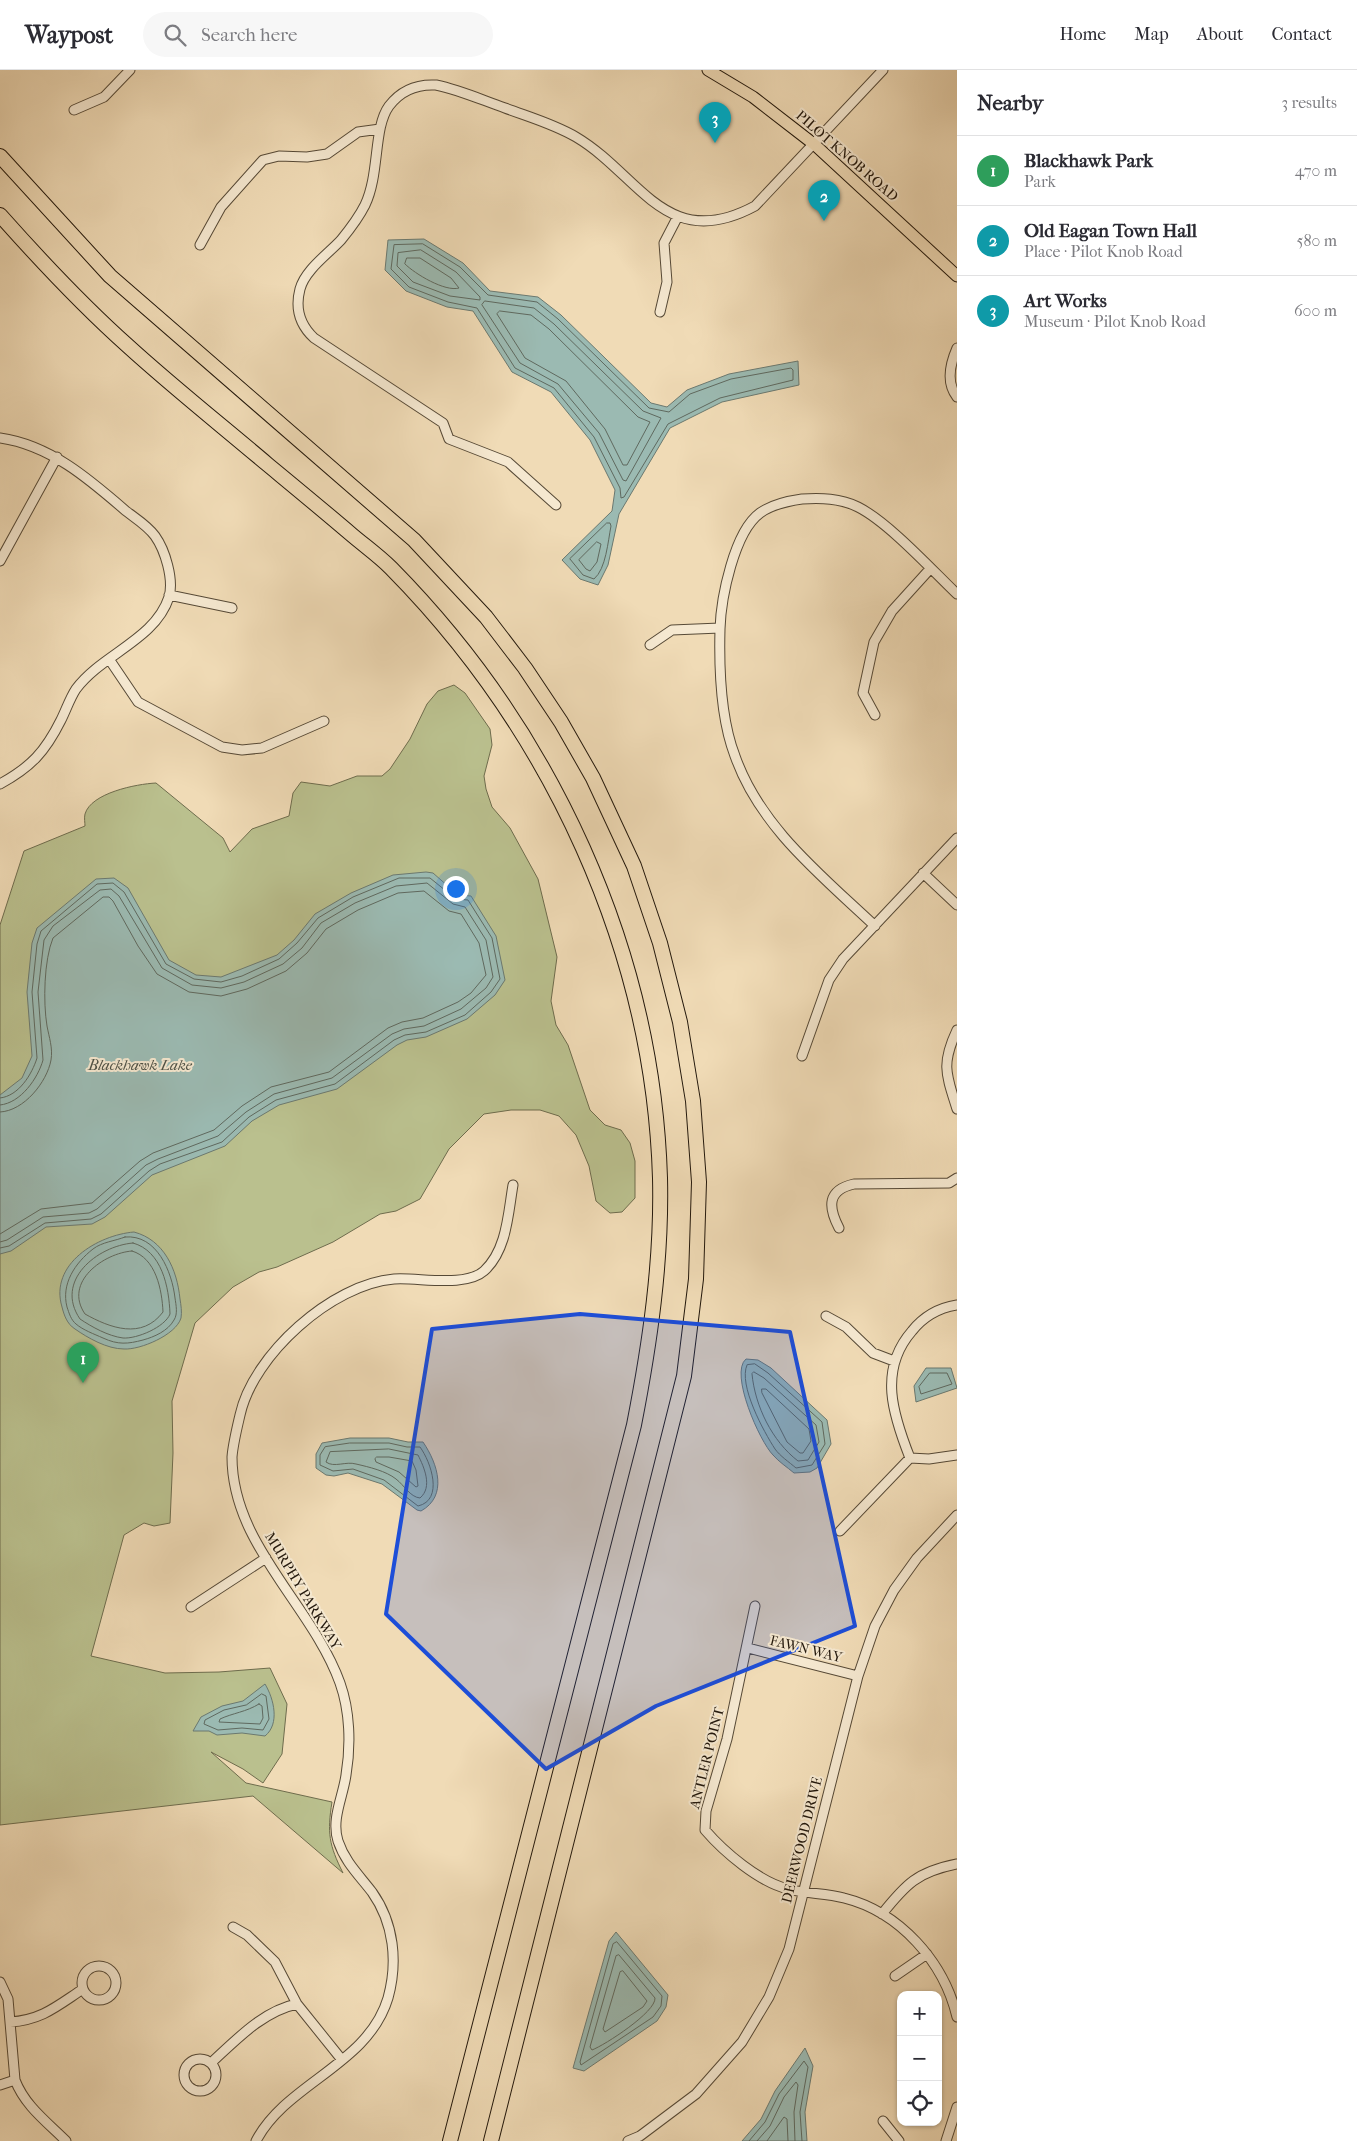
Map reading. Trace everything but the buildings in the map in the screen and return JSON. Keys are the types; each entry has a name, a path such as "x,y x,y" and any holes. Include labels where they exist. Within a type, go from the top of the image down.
{"highway":[{"path":"0,156 110,276 414,540 486,617 525,668 561,722 593,778 634,866 660,943 680,1022 693,1101 699,1182 696,1279 684,1376 491,2141"},
{"path":"0,214 38,257 127,345 389,567 451,636 489,685 524,736 556,790 589,860 615,930 641,1023 654,1100 660,1178 658,1266 649,1348 634,1425 450,2141"}],"main road":[{"name":"PILOT KNOB ROAD","path":"708,70 753,97 815,145 957,276"}],"street":[{"path":"74,110 104,97 130,70"},
{"path":"556,505 508,462 449,439 443,424 314,338 305,326 299,313 298,298 302,284 349,231 365,204 375,174 380,130 388,108 395,99 408,89 431,85 447,87 547,124 576,137 602,157 653,203 678,216 714,221 745,212 755,206 815,145 883,70"},
{"path":"200,246 218,212 235,189 263,160 279,156 307,157 328,154 358,132 380,130"},
{"path":"660,312 666,282 664,243 678,216"},
{"path":"957,348 951,366 950,380 957,398"},
{"path":"950,380 957,372"},
{"path":"0,438 12,440 57,458 88,478 154,535 168,563 170,596 158,619 76,689 52,738 37,759 22,772 0,784"},
{"path":"0,561 57,458"},
{"path":"875,926 796,851 758,806 734,755 724,708 720,628 725,589 742,534 760,513 788,501 824,498 857,506 879,521 957,594"},
{"path":"875,715 863,692 874,642 892,611 930,569"},
{"path":"170,596 232,608"},
{"path":"650,645 672,630 720,628"},
{"path":"109,659 138,702 222,747 242,750 262,748 324,721"},
{"path":"802,1056 829,980 843,959 957,838"},
{"path":"924,874 957,905"},
{"path":"957,1030 947,1051 947,1076 957,1109"},
{"path":"838,1228 832,1214 831,1205 834,1194 843,1186 854,1184 949,1182 957,1178"},
{"name":"MURPHY PARKWAY","path":"256,2141 275,2114 342,2060 370,2032 388,2000 394,1962 392,1937 384,1912 373,1894 347,1863 337,1838 336,1815 346,1775 348,1744 347,1714 340,1684 323,1644 266,1558 239,1504 232,1457 240,1411 261,1368 302,1321 342,1295 366,1285 392,1279 446,1280 476,1277 495,1260 503,1242 513,1185"},
{"path":"910,1458 893,1407 891,1383 894,1360 906,1338 921,1320 943,1307 957,1305"},
{"path":"826,1316 846,1328 873,1353 894,1360"},
{"path":"910,1458 929,1460 957,1455"},
{"path":"840,1531 910,1458"},
{"name":"DEERWOOD DRIVE","path":"628,2141 640,2136 696,2094 742,2042 769,1997 789,1949 858,1676 875,1626 894,1590 917,1558 957,1515"},
{"path":"191,1607 266,1558"},
{"name":"ANTLER POINT","path":"755,1606 748,1648 727,1739 706,1811 705,1830 720,1847 768,1882 788,1889 803,1891"},
{"name":"FAWN WAY","path":"748,1648 858,1676"},
{"path":"882,1914 909,1882 936,1868 957,1864"},
{"path":"803,1891 843,1897 882,1914 905,1931 927,1954 947,1986 957,2017"},
{"path":"233,1927 247,1935 275,1962 297,2004 342,2060"},
{"path":"896,1976 927,1954"},
{"path":"0,1982 8,1999 15,2080 30,2106 66,2141"},
{"path":"10,2022 30,2020 47,2014 83,1988"},
{"path":"210,2062 261,2020 281,2007 297,2004"},
{"path":"0,2085 15,2080"},
{"path":"946,2141 957,2107"},
{"path":"883,2121 900,2141"}],"highlighted area":[{"path":"580,1314 790,1332 855,1626 656,1706 546,1769 386,1614 432,1329"}],"green space":[{"path":"454,685 465,693 490,729 492,745 484,776 486,789 492,807 510,828 538,879 557,957 551,1001 556,1025 568,1045 590,1110 605,1125 621,1130 630,1143 635,1161 635,1198 622,1212 610,1213 596,1201 589,1166 576,1135 559,1116 540,1110 511,1110 484,1114 449,1149 420,1199 396,1211 380,1214 333,1242 277,1267 259,1272 233,1287 195,1323 172,1401 173,1453 170,1523 154,1526 144,1523 124,1535 91,1656 165,1673 219,1672 270,1668 287,1704 282,1754 263,1783 243,1769 211,1752 246,1783 332,1802 330,1839 343,1873 253,1796 0,1825 0,925 24,851 85,826 85,814 89,807 105,795 137,785 156,783 223,838 230,852 252,829 289,816 293,793 301,782 330,786 357,776 382,776 390,769 410,739 427,704 438,691"}],"water":[{"path":"424,239 463,263 490,291 538,297 561,315 651,403 667,407 687,390 729,374 798,361 799,385 722,402 670,428 619,514 608,565 598,585 580,579 562,560 612,511 615,490 590,440 551,392 512,372 473,311 447,307 406,291 385,270 388,240"},
{"name":"Blackhawk Lake","path":"433,873 458,895 471,896 496,936 505,980 495,995 467,1019 426,1037 407,1040 397,1045 337,1089 279,1105 252,1121 225,1146 152,1175 105,1217 92,1224 46,1227 11,1251 0,1254 0,1095 22,1078 32,1056 27,992 32,943 37,928 96,879 114,878 128,888 169,960 196,975 221,977 277,955 294,940 315,914 351,893 393,875"},
{"path":"134,1232 153,1242 167,1257 176,1277 181,1318 172,1330 157,1340 131,1349 118,1349 98,1342 72,1327 64,1313 60,1292 63,1278 70,1265 80,1255 106,1239"},
{"path":"746,1359 758,1360 771,1368 827,1420 831,1444 817,1468 810,1472 794,1473 767,1448 754,1423 744,1392 741,1378 742,1367"},
{"path":"926,1368 951,1368 957,1388 916,1402 914,1386"},
{"path":"350,1438 389,1438 408,1442 423,1442 433,1460 438,1479 435,1497 429,1505 421,1511 417,1510 382,1484 348,1473 334,1476 326,1475 316,1468 316,1454 322,1443"},
{"path":"265,1684 273,1704 274,1718 270,1731 265,1736 242,1733 217,1735 209,1731 193,1731 201,1717 222,1706 243,1701"},
{"path":"616,1932 668,1995 666,2007 657,2021 584,2071 573,2068 609,1941"},
{"path":"805,2048 813,2066 805,2112 807,2141 742,2141 761,2119 775,2091"}],"place":[{"name":"Art Works","path":"715,143"},
{"name":"Old Eagan Town Hall","path":"824,221"},
{"name":"Blackhawk Park","path":"83,1383"}]}
